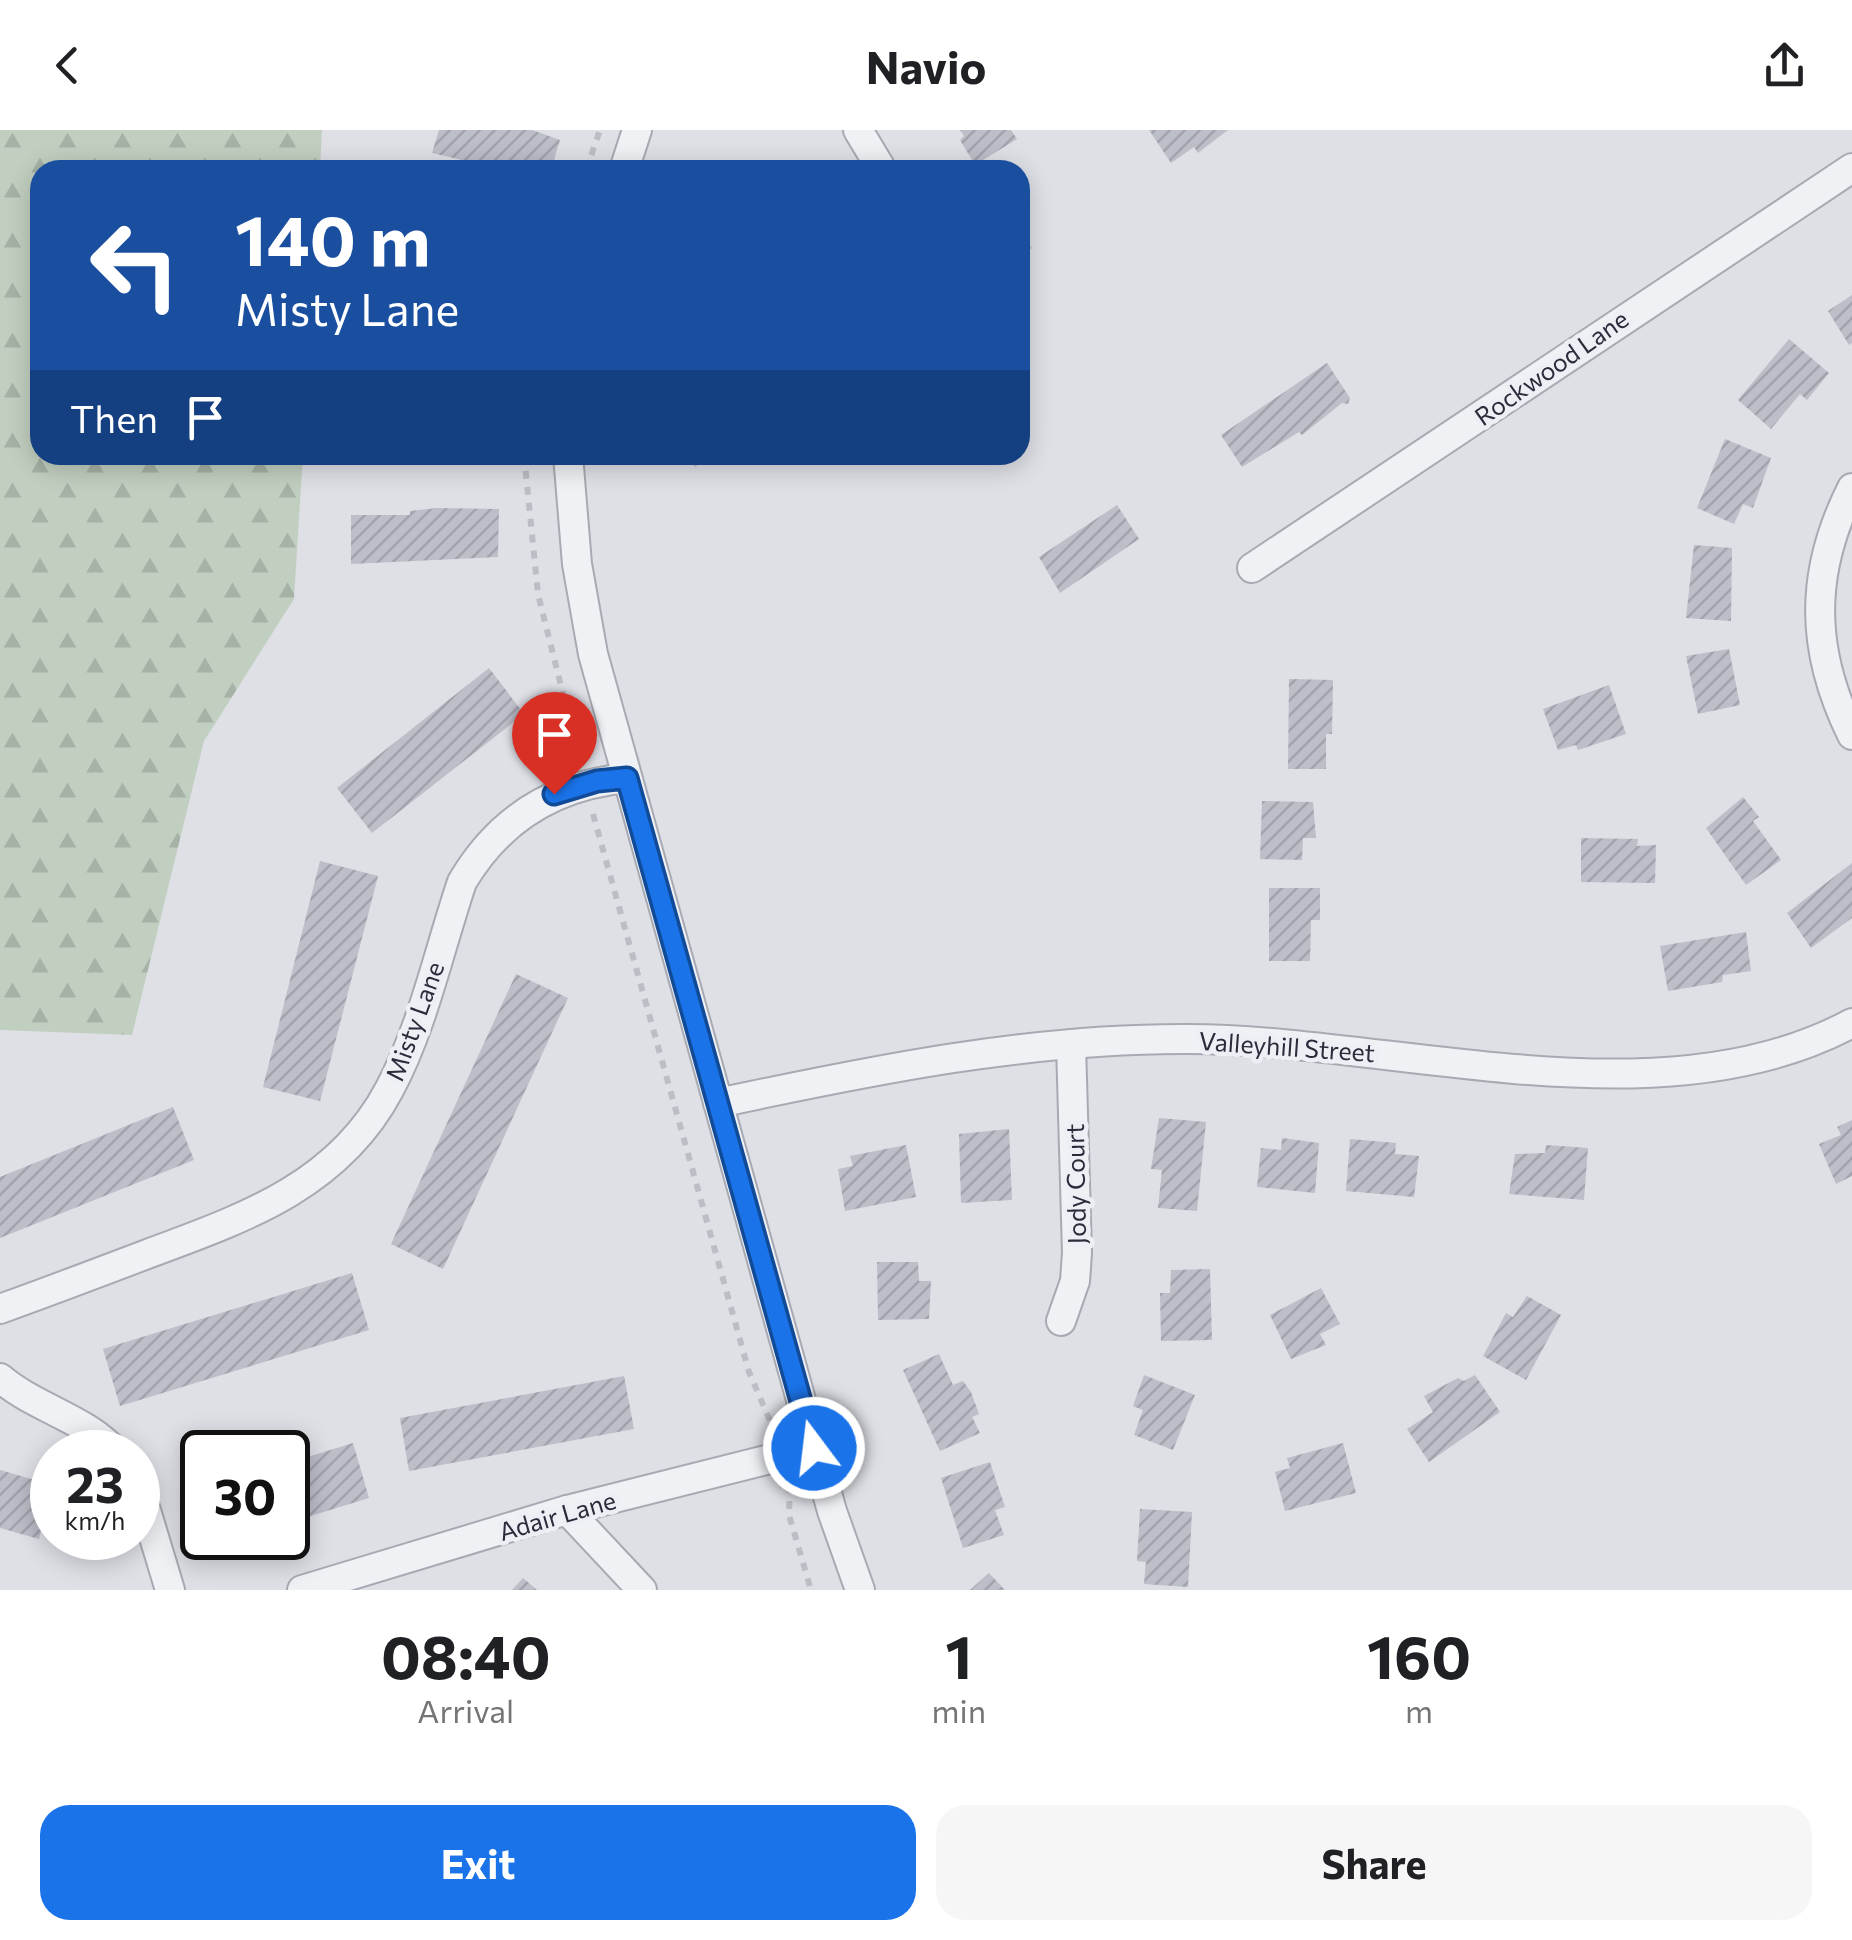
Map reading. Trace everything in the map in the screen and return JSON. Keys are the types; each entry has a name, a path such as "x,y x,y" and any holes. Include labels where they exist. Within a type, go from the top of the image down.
{"street":[{"path":"627,160 637,130"},
{"path":"858,130 876,160"},
{"name":"Rockwood Lane","path":"1252,568 1852,168"},
{"path":"569,465 577,564 593,654 814,1448 860,1590"},
{"path":"1852,488 1835,522 1819,584 1820,632 1830,679 1852,736"},
{"name":"Misty Lane","path":"0,1309 258,1213 321,1173 354,1140 387,1094 403,1060 462,882 473,862 497,833 533,805 597,781 627,778"},
{"name":"Valleyhill Street","path":"718,1102 881,1069 1072,1044 1187,1039 1296,1043 1518,1067 1645,1074 1701,1071 1756,1061 1809,1044 1852,1023"},
{"name":"Jody Court","path":"1061,1321 1078,1254 1072,1044"},
{"path":"0,1378 24,1399 88,1430"},
{"name":"Adair Lane","path":"302,1590 568,1510 814,1448"},
{"path":"568,1510 642,1590"},
{"path":"160,1557 170,1590"}],"path":[{"path":"590,160 600,130"},
{"path":"525,465 538,594 580,762"},
{"path":"592,814 749,1372 772,1425"},
{"path":"792,1489 788,1515 811,1590"}],"green space":[{"path":"0,130 322,130 320,160 30,160 30,465 302,465 294,599 204,741 132,1035 0,1030"}],"building":[{"path":"439,130 532,130 560,140 554,160 462,160 432,153"},
{"path":"960,130 1011,130 1017,139 983,160 972,160 960,140 964,136"},
{"path":"1149,130 1228,130 1198,153 1194,147 1171,163"},
{"path":"1852,295 1852,343 1849,345 1828,311"},
{"path":"1789,339 1829,373 1807,400 1800,394 1771,429 1738,400"},
{"path":"1327,363 1350,398 1348,404 1342,403 1302,435 1299,432 1242,467 1221,435"},
{"path":"1725,439 1771,458 1753,508 1743,504 1734,524 1697,508"},
{"path":"1117,505 1139,539 1060,593 1039,557"},
{"path":"499,509 498,557 351,564 351,515 410,515 410,511"},
{"path":"1694,545 1732,548 1731,621 1686,618"},
{"path":"1729,649 1740,705 1698,714 1686,656"},
{"path":"489,668 524,714 372,833 337,788"},
{"path":"1289,679 1333,680 1332,734 1326,734 1326,769 1288,769"},
{"path":"1609,685 1626,734 1578,750 1576,745 1558,750 1543,709"},
{"path":"1743,797 1759,817 1753,821 1781,860 1746,885 1706,828"},
{"path":"1262,801 1313,802 1316,838 1303,838 1302,860 1260,859"},
{"path":"1581,838 1638,839 1637,846 1656,845 1655,883 1581,882"},
{"path":"320,861 378,876 320,1101 263,1087"},
{"path":"1852,863 1852,918 1811,948 1787,913"},
{"path":"1269,888 1320,888 1320,920 1311,920 1310,961 1269,961"},
{"path":"1746,932 1751,971 1723,975 1722,982 1668,991 1660,946"},
{"path":"516,974 568,998 443,1269 391,1244"},
{"path":"173,1107 194,1160 0,1238 0,1177"},
{"path":"1159,1118 1206,1122 1197,1211 1158,1208 1162,1170 1151,1169"},
{"path":"1852,1120 1852,1176 1836,1184 1819,1144 1841,1135 1837,1127"},
{"path":"1009,1129 1012,1200 961,1203 959,1134"},
{"path":"1282,1138 1319,1143 1315,1193 1257,1187 1261,1148 1281,1150"},
{"path":"1350,1139 1396,1143 1395,1154 1419,1156 1414,1197 1346,1191"},
{"path":"906,1145 916,1197 845,1211 838,1169 853,1166 850,1156"},
{"path":"1546,1145 1588,1148 1584,1200 1509,1194 1515,1154 1545,1153"},
{"path":"877,1262 918,1262 919,1281 931,1281 929,1319 878,1320"},
{"path":"1210,1269 1212,1340 1161,1341 1160,1293 1170,1293 1171,1270"},
{"path":"352,1273 369,1330 120,1406 103,1349"},
{"path":"1321,1288 1340,1324 1320,1334 1326,1345 1291,1359 1270,1315"},
{"path":"1527,1296 1561,1315 1526,1380 1483,1356 1506,1313 1513,1317"},
{"path":"939,1354 953,1385 963,1381 971,1392 979,1414 972,1417 980,1433 940,1451 903,1370"},
{"path":"1144,1375 1195,1395 1173,1450 1134,1435 1143,1410 1133,1406"},
{"path":"1475,1375 1500,1412 1429,1462 1407,1429 1433,1412 1424,1396 1458,1378 1464,1381"},
{"path":"624,1376 634,1429 409,1471 400,1418"},
{"path":"353,1443 369,1498 310,1516 310,1456"},
{"path":"1343,1443 1356,1493 1285,1511 1275,1472 1290,1468 1287,1458"},
{"path":"990,1462 1005,1507 995,1510 1004,1535 963,1548 941,1478"},
{"path":"0,1470 30,1479 30,1536 0,1528"},
{"path":"1140,1509 1192,1512 1188,1587 1144,1584 1146,1562 1137,1561"},
{"path":"989,1573 1005,1590 970,1590"},
{"path":"523,1578 537,1590 512,1590"}],"route":[{"path":"554,794 597,781 627,778 814,1448"}]}
